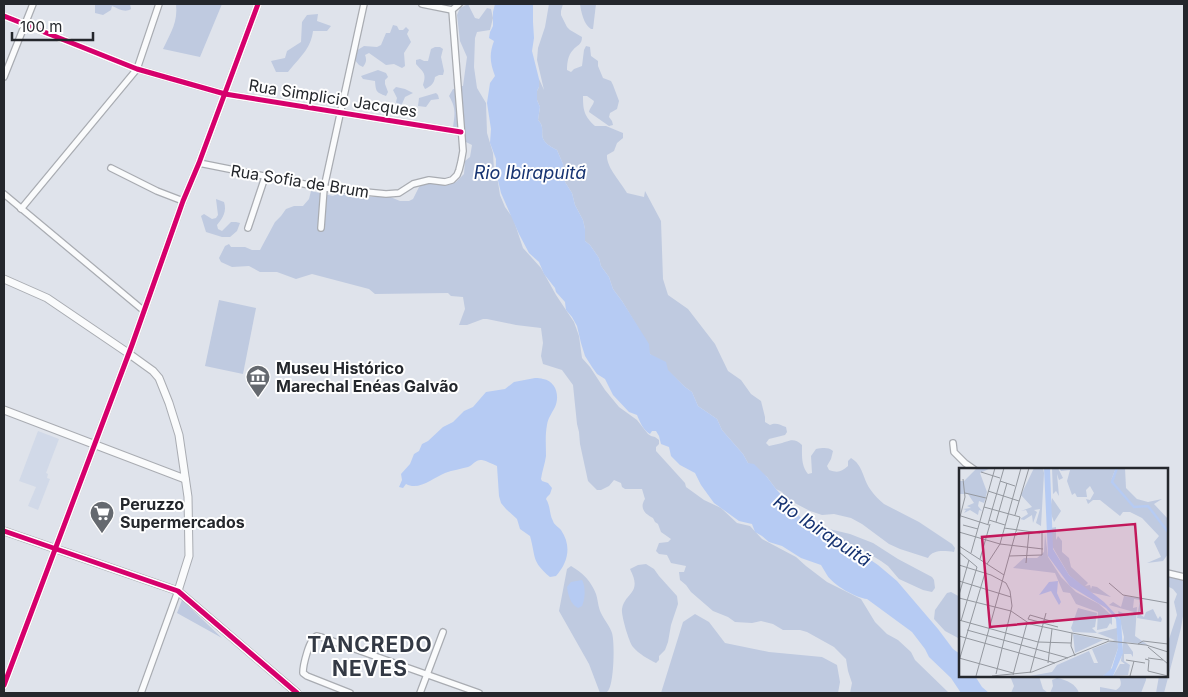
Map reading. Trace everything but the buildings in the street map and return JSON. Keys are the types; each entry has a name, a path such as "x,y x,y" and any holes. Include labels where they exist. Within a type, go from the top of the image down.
{"street":[{"path":"4,77 33,4"},
{"path":"21,209 137,69 159,4"},
{"path":"4,685 258,4"},
{"path":"322,228 324,188 364,4"},
{"path":"422,4 452,10"},
{"path":"452,10 459,4"},
{"path":"452,10 461,132"},
{"name":"Rua Simplicio Jacques","path":"4,16 137,69 225,94 461,132"},
{"name":"Rua Sofia de Brum","path":"199,163 324,188 386,194 399,193 414,184 429,180 445,182 452,180 457,175 462,162 461,132"},
{"path":"111,168 157,191 183,201"},
{"path":"248,228 265,177"},
{"path":"4,194 144,311"},
{"path":"4,279 47,298 153,372 159,378 169,403 179,435 188,497 189,556 141,693"},
{"path":"4,410 185,480"},
{"path":"953,443 954,452 972,468"},
{"path":"4,531 178,591 295,693"},
{"path":"1168,572 1184,577"},
{"path":"420,693 442,632"},
{"path":"350,693 306,676 303,673 303,665 310,644 317,636 479,693"}],"shaded area":[{"path":"95,4 130,4 131,9 124,11 112,6 111,10 103,15 95,13"},
{"path":"176,4 222,4 200,57 163,49 175,22"},
{"path":"468,4 475,18 479,19 487,8 491,9 493,18 490,30 477,32 474,67 477,88 486,103 487,133 493,153 494,170 500,195 505,207 513,218 523,248 541,268 574,322 579,336 582,358 619,407 637,420 648,434 659,440 656,451 685,483 686,487 704,500 721,508 737,523 750,526 762,539 796,557 827,582 861,599 875,622 887,634 898,640 911,652 915,660 949,693 850,693 852,683 846,659 834,647 800,630 783,630 773,624 761,621 752,623 735,622 713,611 691,592 680,580 679,572 684,572 686,566 671,563 667,555 659,554 656,551 659,543 668,542 671,539 661,532 658,524 644,510 643,502 645,499 642,489 625,489 621,483 614,480 609,486 597,490 588,481 580,444 573,385 562,370 543,364 541,356 543,343 541,328 487,319 467,325 459,325 465,309 463,297 451,296 448,293 375,294 369,289 312,274 296,279 277,272 260,272 249,266 232,267 221,262 219,258 225,246 229,244 231,247 260,250 275,222 286,209 294,206 303,206 309,199 311,191 333,196 337,194 372,197 388,196 400,201 409,201 413,199 422,184 448,185 456,182 464,174 465,161 470,157 472,145 460,139 460,131 453,127 454,111 449,96 453,89 463,86 467,57 460,41 457,15 460,8"},
{"path":"549,4 563,4 561,15 567,27 582,37 580,43 570,54 567,70 571,72 582,66 584,50 586,46 590,47 591,56 598,61 603,78 611,81 613,85 619,101 617,109 610,113 609,117 613,125 609,126 589,112 594,101 587,96 583,96 584,109 586,116 595,126 606,126 623,133 623,138 617,143 614,151 607,155 607,160 627,193 644,197 645,191 661,221 663,279 668,295 688,309 715,344 728,371 741,380 751,394 761,401 765,422 770,425 776,424 786,427 787,432 785,435 769,439 766,443 769,446 790,440 799,442 802,445 803,464 808,474 812,473 811,456 816,449 827,448 833,451 827,466 832,471 843,470 848,466 848,461 851,458 858,464 870,489 880,501 919,522 952,544 955,548 954,552 936,552 928,558 889,544 851,518 834,514 822,515 787,499 767,477 748,463 743,454 722,430 717,419 698,406 692,392 650,354 640,331 613,289 599,258 585,241 583,220 575,205 572,193 565,182 563,164 557,150 545,142 542,135 541,124 538,120 540,107 537,100 537,91 539,79 544,90 537,60 538,48 545,27"},
{"path":"580,4 596,4 593,29 585,21"},
{"path":"318,14 317,21 331,26 327,31 313,31 307,48 288,72 276,72 271,61 285,58 287,51 301,42 302,22 307,15"},
{"path":"393,25 397,26 399,30 403,30 406,27 409,30 407,34 411,42 404,53 405,66 402,68 394,64 386,65 369,53 365,55 366,61 363,67 359,65 354,59 356,51 364,46 377,47 381,45 386,33 390,33"},
{"path":"435,47 443,49 441,57 444,71 443,75 435,77 432,85 425,89 423,85 424,75 416,64 416,60 428,61 431,49"},
{"path":"378,70 386,73 388,77 385,80 388,92 386,96 377,91 375,81 363,79 361,76"},
{"path":"396,87 413,93 405,97 402,104 398,105 393,90"},
{"path":"436,93 439,99 431,100 426,107 418,106 419,98"},
{"path":"216,199 224,202 225,208 223,217 217,225 218,229 222,231 231,222 240,223 237,231 230,237 222,237 206,232 201,216 204,214 212,219 216,218 218,215"},
{"path":"219,300 256,308 243,374 205,366"},
{"path":"38,431 59,439 46,473 48,474 47,478 50,479 38,510 28,506 36,487 19,481"},
{"path":"825,528 850,534 873,543 932,577 935,588 932,592 923,590 899,579 881,561 858,547 833,537 825,532"},
{"path":"646,564 654,569 677,596 678,604 668,642 656,663 641,654 631,644 622,612 624,603 632,592 635,583 630,569"},
{"path":"571,566 592,585 602,616 612,633 613,672 610,687 605,693 600,693 589,664 559,611 567,569"},
{"path":"1168,575 1184,580 1184,610 1181,628 1164,693 1156,693 1159,677 1168,677 1168,642 1177,615 1174,602 1177,594 1168,586"},
{"path":"951,592 959,596 959,638 945,631 934,619 935,610 947,593"},
{"path":"182,600 222,638 177,613"},
{"path":"695,614 709,622 725,643 769,652 822,657 837,665 840,682 838,693 661,693 683,622"},
{"path":"1010,677 1039,677 1043,689 1048,693 1011,693 1014,686"},
{"path":"1119,677 1146,677 1141,693 1100,693 1100,687 1116,690 1121,684"},
{"path":"1057,678 1071,683 1079,693 1050,693 1053,686 1052,680"}],"water":[{"name":"Rio Ibirapuitã","path":"495,4 533,4 534,38 532,51 539,79 537,91 537,100 540,107 538,120 541,124 543,138 549,146 557,150 563,164 565,182 572,193 575,205 583,220 585,241 599,258 613,289 649,344 650,354 666,362 668,370 692,392 698,406 717,419 722,430 743,454 748,463 754,464 767,477 800,517 832,536 838,542 850,546 897,581 953,649 959,653 959,677 976,677 982,687 989,693 961,693 951,678 929,657 912,632 867,599 839,587 830,579 821,565 801,558 782,546 769,542 755,532 752,524 739,521 714,503 695,473 680,465 671,456 669,447 661,444 656,431 652,431 650,434 645,430 637,415 629,412 613,395 605,379 597,374 585,356 577,326 566,310 565,302 544,274 539,262 529,253 501,193 496,172 496,159 490,143 491,129 487,103 490,83 495,76 491,59 494,41 489,38 493,26"},
{"path":"535,378 547,380 554,386 557,394 555,407 547,425 546,456 541,479 552,488 546,499 554,524 560,529 567,542 567,554 560,571 556,576 550,577 537,563 530,536 520,529 517,519 501,503 497,466 480,460 468,467 445,473 421,485 411,486 406,484 403,488 399,487 402,480 401,474 410,464 414,454 419,451 422,444 443,427 453,422 464,411 473,407 486,392 505,389 514,382"},
{"path":"582,580 584,597 582,606 578,608 573,605 567,587 571,582"}],"cycle path":[{"path":"4,685 258,4"},
{"path":"4,16 137,69 225,94 461,132"},
{"path":"4,531 178,591 297,693"}],"place":[{"name":"Museu Histórico Marechal Enéas Galvão","path":"258,398"},
{"name":"Peruzzo Supermercados","path":"102,534"}],"district":[{"name":"TANCREDO NEVES","path":"370,657"}]}
